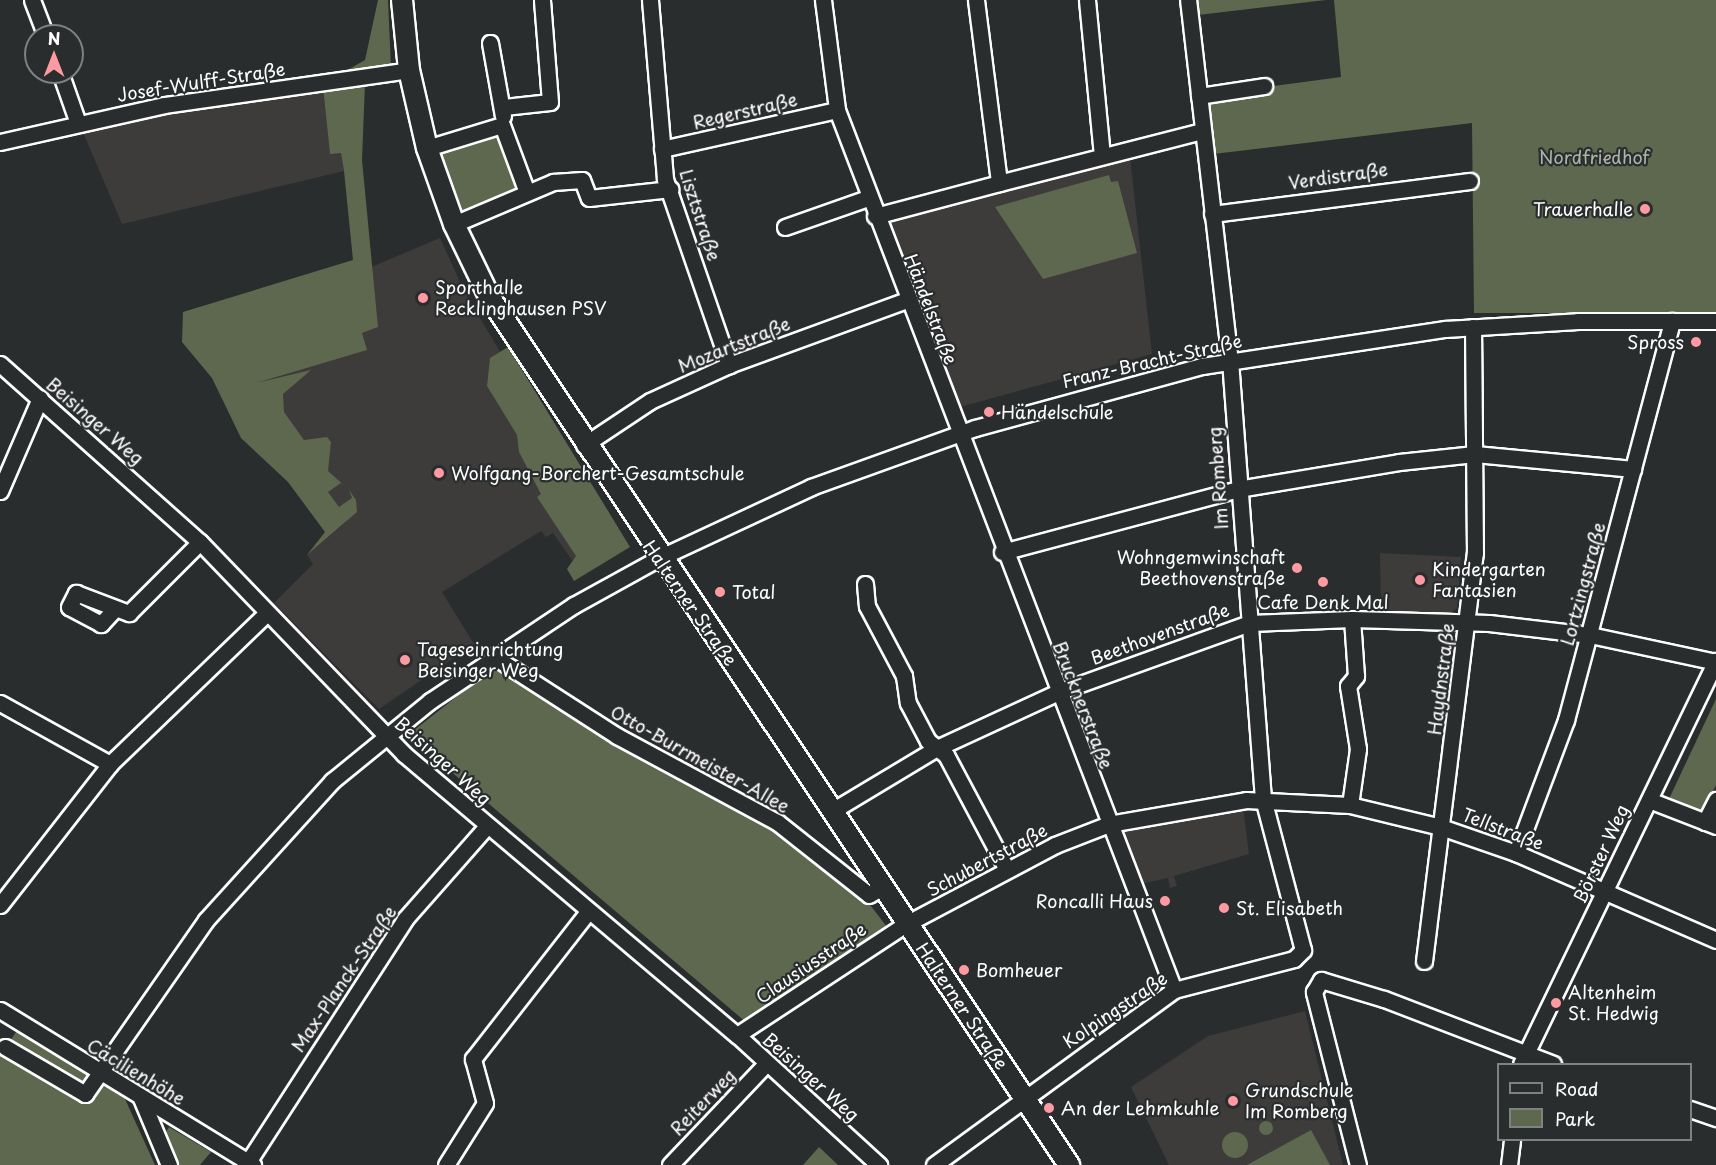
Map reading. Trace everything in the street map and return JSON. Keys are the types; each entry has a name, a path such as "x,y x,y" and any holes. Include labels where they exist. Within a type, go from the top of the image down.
{"main road":[{"name":"Halterner Straße","path":"402,0 409,70 427,147 454,224 490,298 659,558 1069,1165"}],"street":[{"path":"32,0 41,24"},
{"path":"504,107 550,102 542,0"},
{"name":"Lisztstraße","path":"650,0 662,149 672,189 729,365"},
{"name":"Händelstraße","path":"824,0 837,110 958,434"},
{"path":"976,0 999,183"},
{"path":"1087,0 1102,155"},
{"name":"Im Romberg","path":"1188,0 1230,362 1263,799 1303,950"},
{"path":"490,43 504,107 502,125 526,190"},
{"name":"Josef-Wulff-Straße","path":"0,142 164,105 409,70"},
{"path":"64,84 78,123"},
{"path":"1199,96 1264,86"},
{"name":"Regerstraße","path":"662,149 837,110"},
{"path":"427,147 502,125"},
{"path":"875,216 1102,155 1202,131"},
{"path":"454,224 526,190 582,180 589,198 672,189"},
{"name":"Verdistraße","path":"1212,214 1470,181"},
{"path":"785,227 868,198"},
{"name":"Mozartstraße","path":"584,445 650,401 729,365 907,300"},
{"name":"Lortzingstraße","path":"1516,853 1566,720 1672,321"},
{"name":"Franz-Bracht-Straße","path":"659,558 811,488 958,434 1230,362 1473,327 1716,321"},
{"name":"Haydnstraße","path":"1424,961 1467,623 1475,454 1473,327"},
{"name":"Beisinger Weg","path":"0,364 200,542 266,614 386,736 486,827 737,1035 765,1065 879,1165"},
{"path":"0,491 40,398"},
{"name":"Brucknerstraße","path":"958,434 1174,990"},
{"path":"1002,552 1238,489 1475,454 1633,470"},
{"path":"113,612 129,613 200,542"},
{"path":"5,1047 75,1093 85,1094 103,1074 167,972 247,871 295,817 386,736 493,656 659,558"},
{"path":"865,584 867,606 904,676 909,703 1006,868"},
{"path":"0,905 110,764 266,614"},
{"path":"1350,805 1358,749 1348,686 1356,676 1352,619"},
{"name":"Beethovenstraße","path":"832,811 937,748 1058,692 1250,623 1352,619 1467,623 1590,635 1716,662"},
{"name":"Otto-Burrmeister-Allee","path":"493,656 617,736 777,822 869,895 882,887"},
{"name":"Börster Weg","path":"1524,1059 1716,662"},
{"path":"0,703 110,764"},
{"name":"Tellstraße","path":"1263,799 1350,805 1441,827 1516,853 1716,940"},
{"name":"Schubertstraße","path":"906,924 1006,868 1109,824 1168,810 1263,799"},
{"path":"1649,800 1711,824 1716,800"},
{"name":"Max-Planck-Straße","path":"250,1164 399,928 486,827"},
{"path":"446,1165 485,1103 472,1059 588,912"},
{"name":"Clausiusstraße","path":"737,1035 906,924"},
{"name":"Kolpingstraße","path":"1024,1098 1174,990 1294,959 1303,950"},
{"path":"1358,1165 1316,986 1329,979 1524,1059 1543,1063"},
{"name":"Cäcilienhöhe","path":"0,1010 250,1164"},
{"name":"Reiterweg","path":"670,1165 765,1065"},
{"path":"141,1098 169,1165"},
{"path":"934,1165 1024,1098"},
{"path":"1692,1110 1716,1118"},
{"path":"1509,1165 1512,1141"}],"shaded area":[{"path":"323,87 330,153 341,152 344,171 122,224 82,130 218,100"},
{"path":"1130,158 1152,354 960,407 886,222"},
{"name":"Wolfgang-Borchert-Gesamtschule","path":"440,238 465,293 618,549 581,573 553,533 546,537 541,531 442,592 474,644 379,709 274,603 313,564 307,555 346,522 249,386 354,265 369,268"},
{"name":"Kindergarten Fantasien","path":"1380,553 1461,557 1457,608 1449,614 1381,610"},
{"path":"1243,807 1249,854 1174,876 1177,886 1170,888 1168,878 1140,884 1121,830"},
{"name":"Grundschule Im Romberg","path":"1305,1011 1343,1165 1169,1165 1131,1087 1208,1036"}],"green space":[{"path":"378,0 388,0 391,68 85,114 344,72 365,60"},
{"path":"1196,0 1326,0 1198,15"},
{"name":"Nordfriedhof","path":"1334,0 1716,0 1716,313 1474,313 1472,123 1205,155 1199,96 1341,77"},
{"path":"365,83 362,160 378,327 362,333 367,350 256,383 311,370 283,394 284,412 304,440 327,437 331,442 328,471 347,488 341,483 328,492 339,507 352,498 349,490 356,500 357,512 307,555 325,532 288,482 241,438 212,378 182,342 183,312 353,260 341,153 330,154 323,87"},
{"path":"498,133 519,189 461,213 454,209 439,151"},
{"path":"1109,175 1111,182 1118,181 1137,253 1043,279 995,207"},
{"path":"508,347 630,547 574,581 567,569 576,556 537,497 541,494 519,452 517,435 487,386 490,358"},
{"path":"498,664 770,822 861,893 887,927 747,1023 408,735"},
{"path":"1716,699 1716,785 1701,814 1668,801"},
{"path":"18,1029 125,1099 155,1165 0,1165 0,1056"},
{"path":"1263,1121 1269,1121 1273,1128 1269,1135 1263,1135 1259,1131 1259,1125"},
{"path":"169,1127 211,1152 200,1165 178,1165 163,1137"},
{"path":"1311,1130 1330,1165 1247,1165"},
{"path":"1235,1132 1244,1136 1248,1145 1244,1154 1235,1158 1226,1154 1222,1145 1226,1136"},
{"path":"819,1147 838,1165 803,1165"}],"place":[{"name":"Trauerhalle","path":"1645,209"},
{"name":"Sporthalle Recklinghausen PSV","path":"423,298"},
{"name":"Spross","path":"1696,342"},
{"name":"Händelschule","path":"989,412"},
{"name":"Wolfgang-Borchert-Gesamtschule","path":"439,473"},
{"name":"Wohngemwinschaft Beethovenstraße","path":"1297,568"},
{"name":"Kindergarten Fantasien","path":"1420,580"},
{"name":"Cafe Denk Mal","path":"1323,582"},
{"name":"Total","path":"720,592"},
{"name":"Tageseinrichtung Beisinger Weg","path":"405,660"},
{"name":"Roncalli Haus","path":"1165,901"},
{"name":"St. Elisabeth","path":"1224,908"},
{"name":"Bomheuer","path":"964,970"},
{"name":"Altenheim St. Hedwig","path":"1556,1003"},
{"name":"Grundschule Im Romberg","path":"1233,1101"},
{"name":"An der Lehmkuhle","path":"1049,1108"}]}
